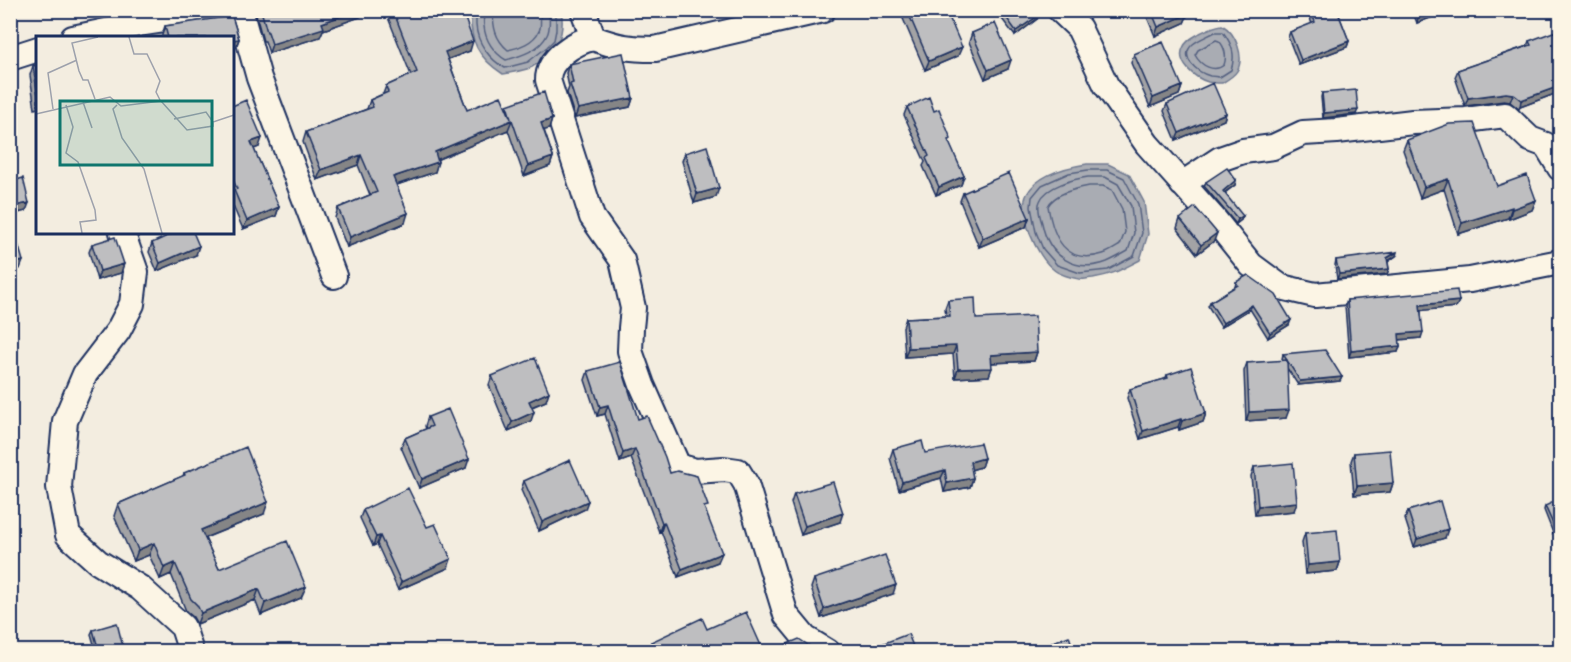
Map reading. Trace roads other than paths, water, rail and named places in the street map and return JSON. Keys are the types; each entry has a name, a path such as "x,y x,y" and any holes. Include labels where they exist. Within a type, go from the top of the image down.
{"street":[{"path":"83,36 139,24 230,10"},
{"path":"240,10 260,78 334,276"},
{"path":"583,10 593,38"},
{"path":"823,10 655,49 613,46 593,38 583,40 564,52 553,63 548,73 548,80 592,217 622,260 633,308 630,351 642,385 678,466 695,471 724,469 738,471 746,484 786,615 805,638 828,651"},
{"path":"1060,10 1079,28 1106,86 1147,144 1251,265 1281,287 1315,294 1470,280 1560,262"},
{"path":"10,58 36,50"},
{"path":"1182,184 1221,159 1243,151 1273,147 1303,133 1505,115 1530,139 1546,145 1560,168"},
{"path":"123,234 136,272 132,304 118,331 85,374 65,421 59,487 68,535 98,562 140,588 183,627 192,651"}],"water":[{"path":"561,10 562,28 557,44 540,62 529,68 503,74 481,55 477,47 472,31 471,11"},
{"path":"1222,25 1235,39 1238,46 1239,65 1234,75 1222,83 1208,82 1198,77 1184,64 1182,54 1184,45 1200,33"},
{"path":"1087,164 1108,164 1129,174 1144,202 1148,234 1140,260 1100,277 1081,279 1065,276 1055,271 1041,255 1030,234 1025,202 1027,194 1038,181 1062,170"}]}
